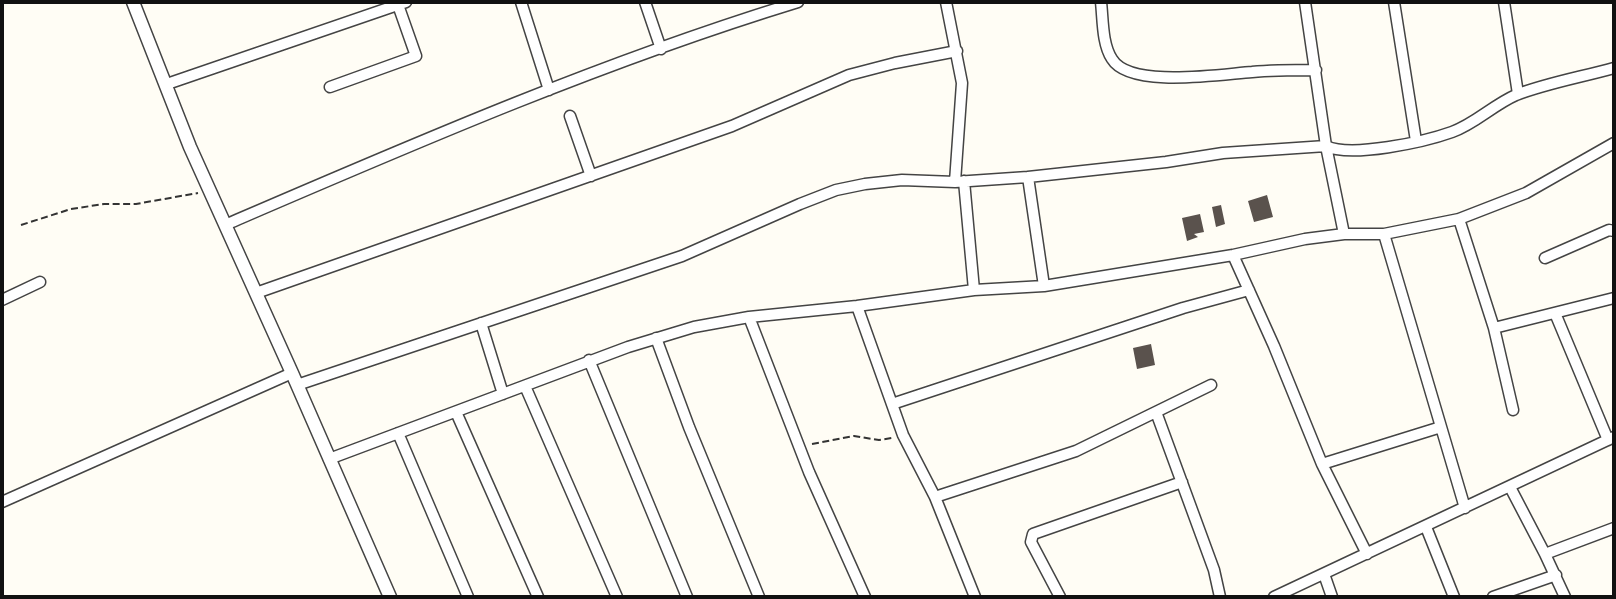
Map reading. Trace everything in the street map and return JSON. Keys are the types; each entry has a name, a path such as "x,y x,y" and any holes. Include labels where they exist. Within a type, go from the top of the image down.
{"street":[{"path":"132,2 209,191 390,597"},
{"path":"521,2 549,90"},
{"path":"645,2 661,49"},
{"path":"225,225 402,149 620,62 797,2"},
{"path":"946,2 962,83 960,181 974,290"},
{"path":"1101,2 1105,36 1112,59 1121,68 1136,73 1162,78 1316,70"},
{"path":"1305,2 1326,146 1344,234"},
{"path":"1394,2 1416,141"},
{"path":"1504,2 1518,94"},
{"path":"167,84 400,3 416,56 330,87"},
{"path":"256,293 732,126 849,75 957,51"},
{"path":"2,502 295,379 481,323 699,250 836,190 902,180 960,181 1028,177 1127,167 1223,153 1326,146 1347,151 1416,141 1452,132 1518,94 1614,68"},
{"path":"570,116 592,176"},
{"path":"329,459 589,360 694,327 749,317 974,290 1044,286 1233,255 1305,239 1344,234 1384,234 1460,219 1526,193 1614,143"},
{"path":"1028,177 1044,286"},
{"path":"1460,219 1494,328 1513,410"},
{"path":"1545,258 1609,230 1614,231"},
{"path":"1384,234 1465,508"},
{"path":"1233,255 1322,464 1367,554"},
{"path":"2,300 40,282"},
{"path":"892,404 1249,290"},
{"path":"1494,328 1614,298"},
{"path":"857,306 904,435 934,497 975,597"},
{"path":"1274,597 1611,438 1555,313"},
{"path":"749,317 800,447 865,597"},
{"path":"481,323 503,394"},
{"path":"656,338 759,597"},
{"path":"589,360 687,597"},
{"path":"934,497 1076,451 1211,385"},
{"path":"525,386 617,597"},
{"path":"456,412 538,597"},
{"path":"1156,412 1214,569 1220,597"},
{"path":"1322,464 1441,427"},
{"path":"398,433 468,597"},
{"path":"1060,597 1031,542 1033,534 1182,482"},
{"path":"1510,487 1565,597"},
{"path":"1426,527 1454,597"},
{"path":"1545,554 1614,528"},
{"path":"1324,574 1332,597"},
{"path":"1493,597 1556,575"}],"path":[{"path":"21,225 71,209 104,204 136,204 209,191"},
{"path":"800,447 840,437 855,436 879,440 904,435"}],"building":[{"path":"1267,195 1273,217 1254,222 1248,201"},
{"path":"1221,205 1225,224 1216,227 1212,207"},
{"path":"1200,214 1204,232 1194,234 1198,237 1187,241 1182,218"},
{"path":"1151,344 1155,365 1137,369 1133,348"}]}
